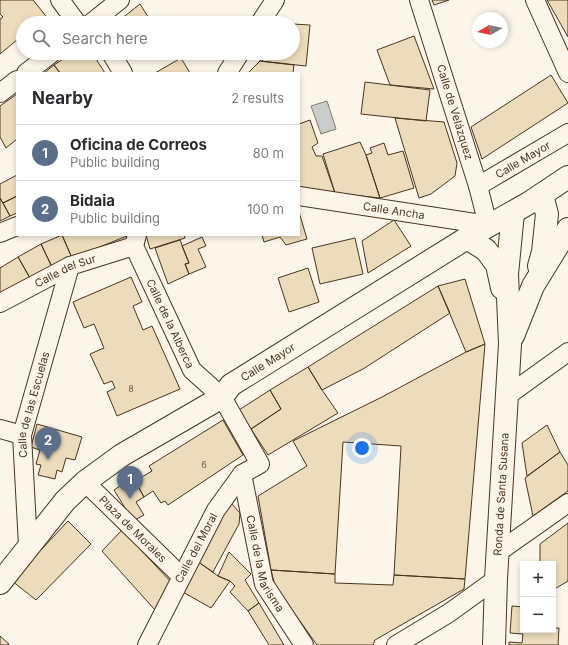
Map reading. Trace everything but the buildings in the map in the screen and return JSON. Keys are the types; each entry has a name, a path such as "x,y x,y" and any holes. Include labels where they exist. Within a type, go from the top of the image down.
{"street":[{"path":"60,0 80,16"},
{"path":"98,16 120,0"},
{"path":"265,16 275,0"},
{"name":"Calle de Velázquez","path":"419,0 478,186 488,225"},
{"path":"535,0 568,73"},
{"path":"27,72 43,60"},
{"path":"115,60 122,72"},
{"path":"228,72 235,60"},
{"path":"0,93 16,81"},
{"name":"Calle Mayor","path":"478,186 568,133"},
{"name":"Calle Mayor","path":"4,571 28,546 65,501 85,482 122,455 222,397 231,385 466,238 513,213 568,177"},
{"name":"Ronda de Santa Susana","path":"510,344 543,252 547,214 542,195"},
{"name":"Calle Ancha","path":"300,196 488,225"},
{"name":"Ronda de Santa Susana","path":"494,645 497,553 510,344 507,274 513,213"},
{"path":"0,233 16,226"},
{"name":"Ronda de Santa Susana","path":"532,286 568,229"},
{"name":"Ronda de Santa Susana","path":"466,238 486,250 497,265 508,311"},
{"name":"Calle de la Alberca","path":"136,241 192,370 222,397 260,464"},
{"name":"Calle del Sur","path":"0,303 70,266 136,241"},
{"name":"Calle de las Escuelas","path":"28,546 22,435 70,266"},
{"path":"507,396 568,352"},
{"path":"0,429 22,435"},
{"name":"Calle del Moral","path":"147,645 216,510 242,474 260,464"},
{"name":"Calle de la Marisma","path":"242,474 264,584 304,645"},
{"name":"Plaza de Morales","path":"85,482 181,576"},
{"path":"497,553 568,503"},
{"path":"396,645 449,614 496,579"}],"shaded area":[{"path":"327,101 336,129 321,134 311,106"}],"place":[{"name":"Bidaia","path":"48,460"},
{"name":"Oficina de Correos","path":"130,499"}]}
